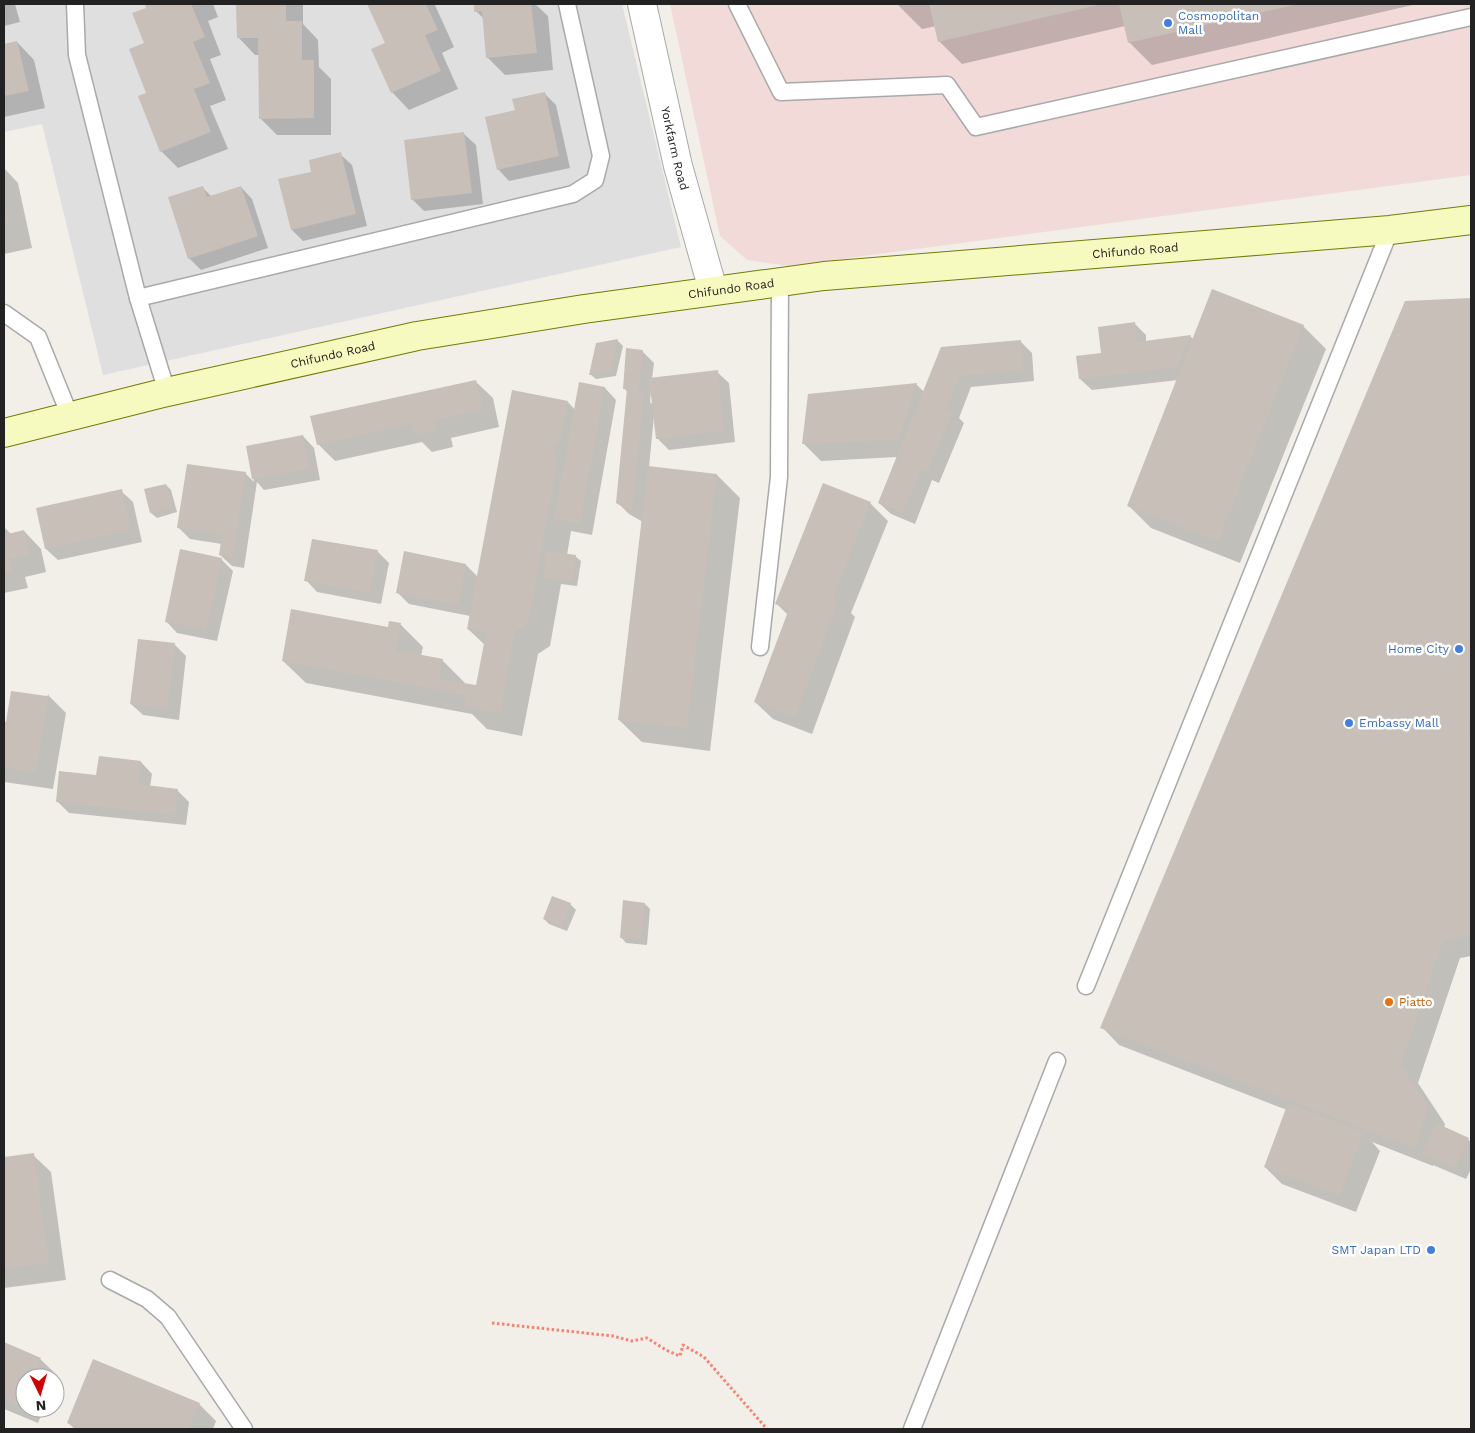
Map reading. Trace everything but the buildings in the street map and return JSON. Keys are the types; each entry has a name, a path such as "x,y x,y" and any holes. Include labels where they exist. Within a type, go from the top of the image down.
{"street":[{"name":"Yorkfarm Road","path":"642,4 678,166 713,290"},
{"name":"Chifundo Road","path":"4,433 167,392 416,336 713,290 824,276 1390,230 1471,220"}],"lane":[{"path":"75,4 78,55 138,298 167,392"},
{"path":"138,298 573,194 595,180 601,156 567,4"},
{"path":"737,4 781,92 947,85 976,127 1471,17"},
{"path":"1086,986 1390,230"},
{"path":"760,647 779,477 780,281"},
{"path":"4,313 38,337 70,416"},
{"path":"912,1429 1057,1061"},
{"path":"110,1280 147,1299 168,1317 244,1429"}],"path":[{"path":"492,1323 613,1336 632,1341 647,1338 680,1356 683,1345 704,1357 767,1429"}],"shaded area":[{"path":"4,4 622,4 681,247 103,375 42,124 4,132"},
{"path":"670,4 1471,4 1471,175 789,266 747,260 720,236"}],"place":[{"name":"Cosmopolitan Mall","path":"1168,23"},
{"name":"Home City","path":"1459,649"},
{"name":"Embassy Mall","path":"1349,723"},
{"name":"Piatto","path":"1389,1002"},
{"name":"SMT Japan LTD","path":"1431,1250"}]}
